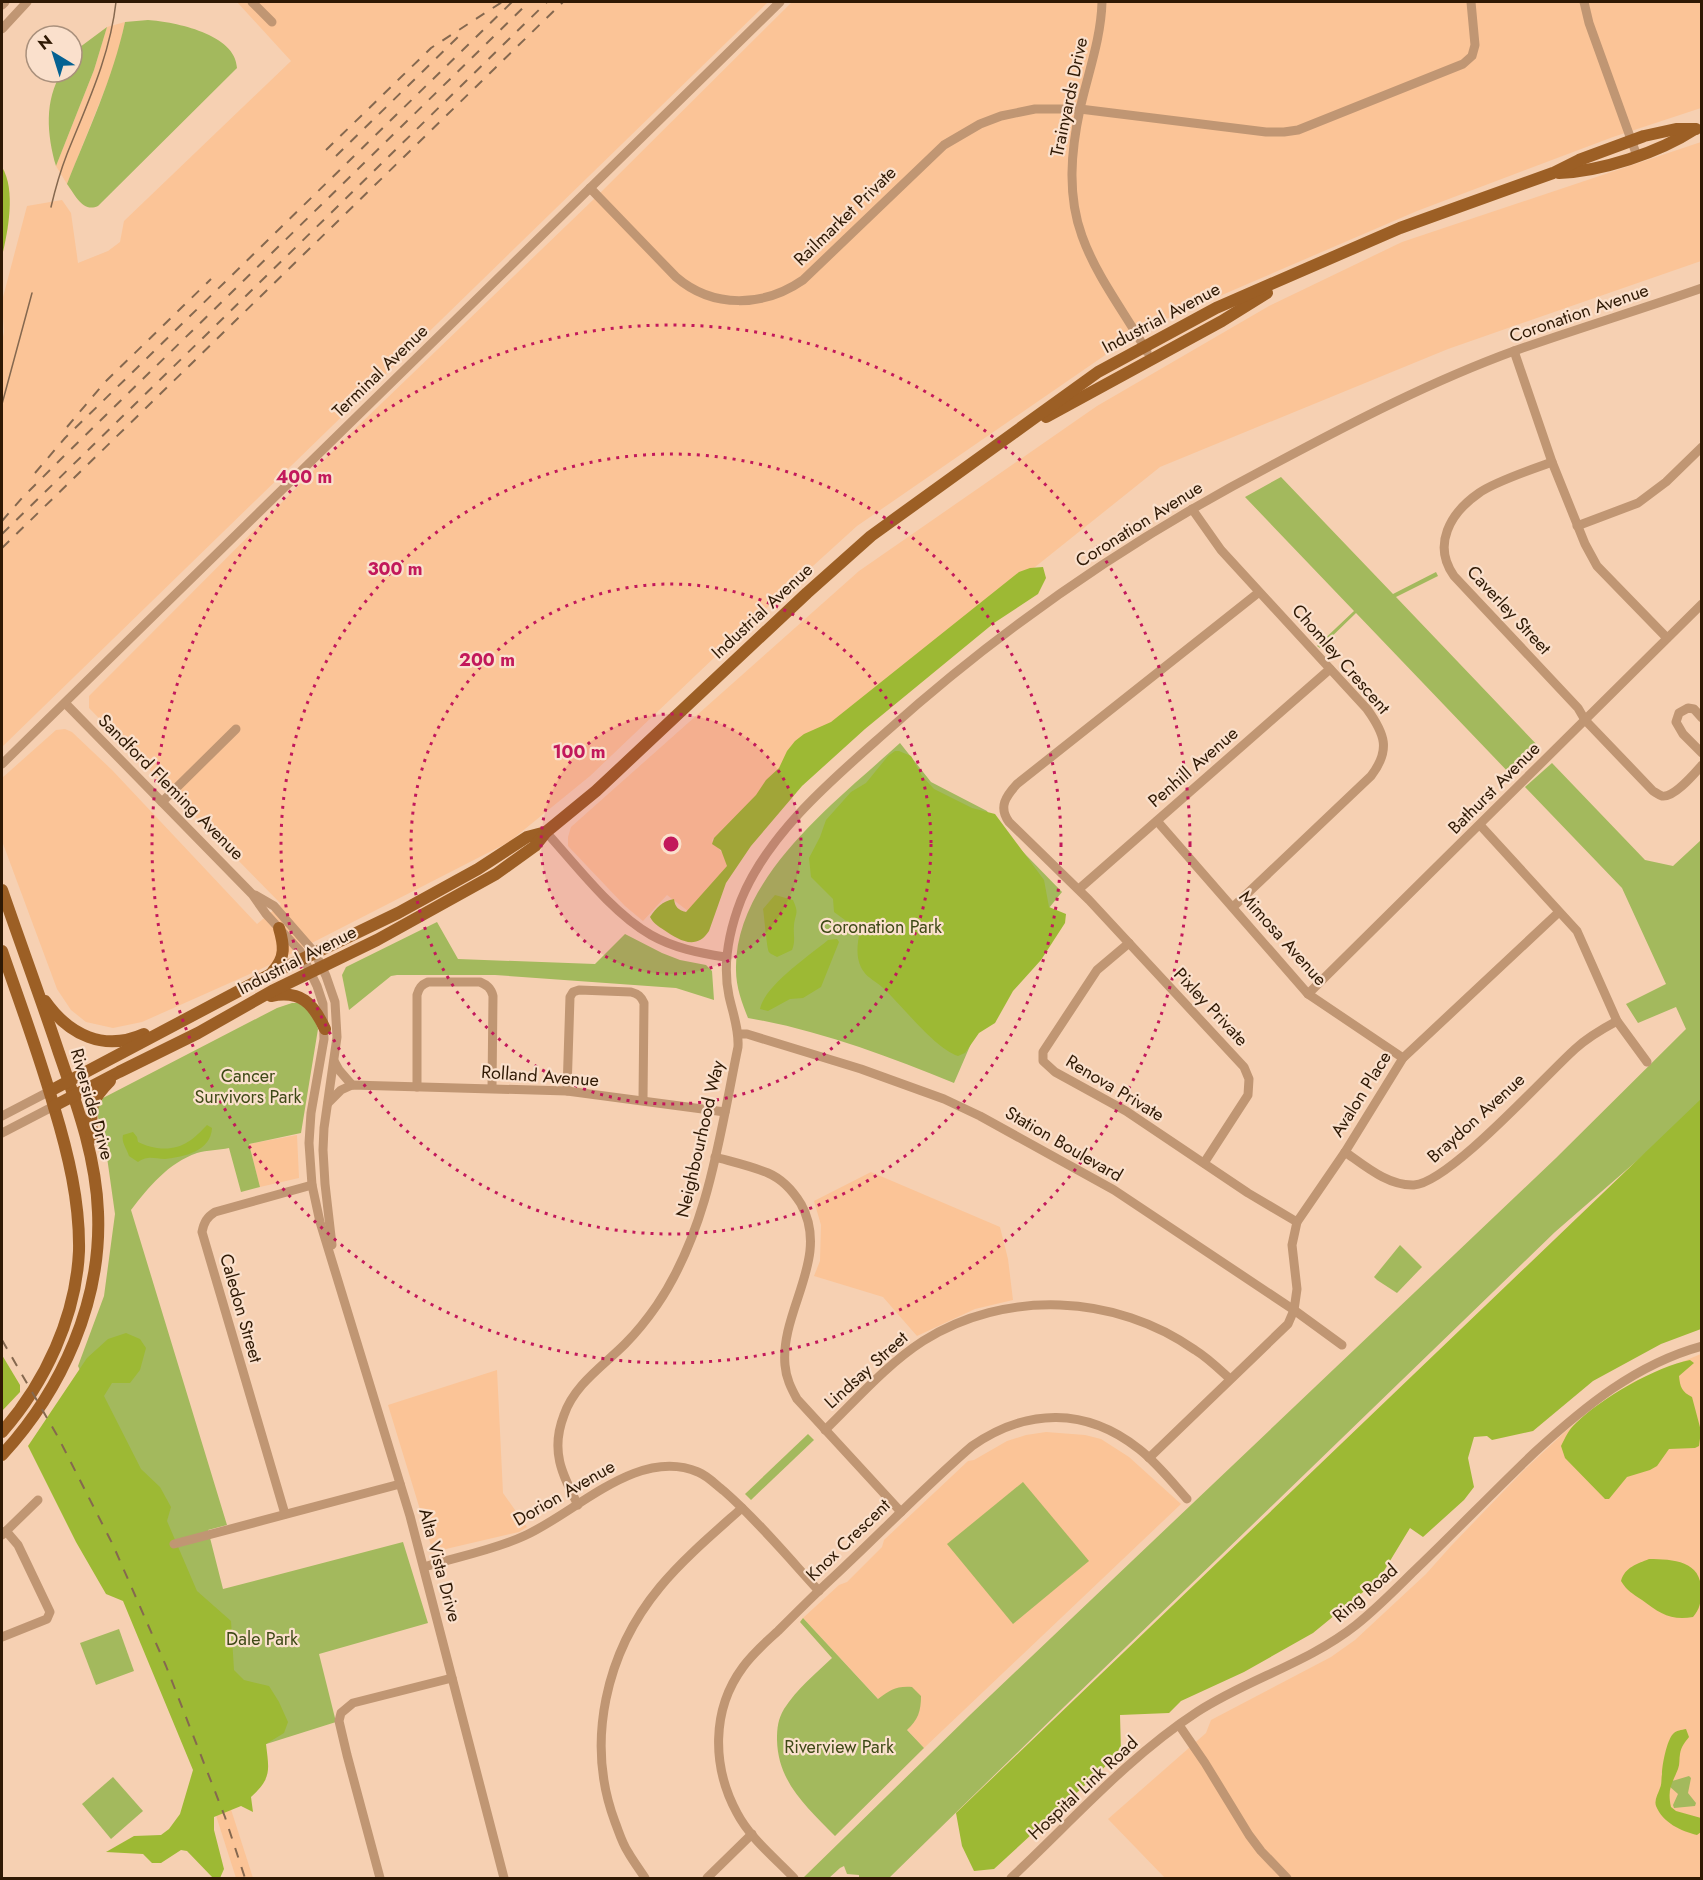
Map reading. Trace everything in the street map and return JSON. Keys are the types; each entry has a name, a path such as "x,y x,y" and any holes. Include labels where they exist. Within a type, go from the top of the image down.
{"main road":[{"name":"Industrial Avenue","path":"54,1106 387,935 496,874 535,846 546,832 604,784 800,600 871,537 1098,372 1216,308 1400,228 1553,173 1579,160 1631,140 1676,129 1699,128"},
{"name":"Industrial Avenue","path":"1553,173 1578,172 1637,156 1679,140 1699,128"},
{"name":"Industrial Avenue","path":"1015,434 1222,321 1303,270"},
{"name":"Industrial Avenue","path":"50,1091 269,975 417,902 478,869 527,837 546,832"},
{"name":"Riverside Drive","path":"2,890 85,1130 98,1211 94,1274 83,1316 66,1361 44,1403 2,1455"},
{"path":"269,975 278,966 284,952 279,928"},
{"name":"Riverside Drive","path":"2,951 64,1138 77,1212 79,1251 76,1277 65,1322 53,1353 27,1400 2,1432"},
{"path":"35,985 49,1007 65,1023 94,1039 116,1042 128,1040 181,1021"},
{"path":"247,1005 280,994 294,995 305,1000 314,1008 325,1029"},
{"path":"93,1169 91,1109 96,1096 119,1072"}],"street":[{"path":"2,5 5,2"},
{"path":"2,29 27,2"},
{"path":"252,2 272,22"},
{"name":"Terminal Avenue","path":"2,764 780,2"},
{"name":"Trainyards Drive","path":"1102,2 1098,38 1074,139 1071,170 1078,223 1085,244 1097,267 1151,360"},
{"name":"Railmarket Private","path":"590,189 683,284 700,293 724,301 755,300 787,290 810,275 920,166 954,138 991,119 1013,112 1080,109 1266,132 1298,130 1463,64 1472,56 1475,45 1471,2"},
{"path":"1584,2 1589,23 1637,156"},
{"name":"Coronation Avenue","path":"725,957 737,912 756,871 787,828 835,779 900,719 996,640 1088,574 1192,509 1312,442 1431,386 1514,351 1701,288"},
{"path":"1514,351 1552,462 1585,544 1597,566 1667,638"},
{"path":"1577,526 1638,504 1666,482 1701,447"},
{"name":"Caverley Street","path":"1552,462 1480,492 1459,511 1448,528 1443,549 1448,568 1578,708 1585,720 1653,791 1665,796 1676,791 1701,765"},
{"name":"Chomley Crescent","path":"1192,509 1221,550 1258,593 1367,709 1379,726 1383,741 1380,765 1371,776 1233,907"},
{"name":"Pixley Private","path":"1204,1163 1248,1095 1249,1079 1244,1067 1079,889 1009,822 1005,816 1003,804 1017,784 1258,593"},
{"name":"Bathurst Avenue","path":"1308,994 1701,604"},
{"name":"Penhill Avenue","path":"1079,889 1330,669"},
{"name":"Sandford Fleming Avenue","path":"65,703 252,894 266,914 299,949 310,956"},
{"path":"1701,718 1694,709 1688,708 1679,713 1676,722 1683,734 1701,753"},
{"path":"162,802 236,729"},
{"name":"Mimosa Avenue","path":"1157,821 1308,994 1403,1058"},
{"path":"1480,825 1577,931 1617,1021 1647,1062"},
{"path":"546,832 633,924 652,936 682,949 725,957"},
{"name":"Sandford Fleming Avenue","path":"252,894 274,906 310,956"},
{"name":"Avalon Place","path":"1294,1310 1297,1289 1293,1245 1297,1222 1345,1152 1403,1058 1559,912"},
{"name":"Renova Private","path":"1129,943 1097,969 1043,1052 1043,1061 1055,1072 1126,1111 1248,1193 1297,1222"},
{"name":"Alta Vista Drive","path":"310,956 332,992 337,1011 337,1037 327,1103 323,1150 334,1262"},
{"name":"Neighbourhood Way","path":"578,1505 557,1457 558,1437 563,1417 571,1398 627,1341 656,1306 675,1275 694,1233 715,1158 739,1034 727,987 725,957"},
{"name":"Alta Vista Drive","path":"317,970 325,1029 311,1113 309,1143 312,1185 320,1222 334,1262 424,1567 504,1878"},
{"path":"417,1087 417,995 419,989 428,982 472,982 486,984 492,990 492,1088"},
{"path":"567,1091 568,1002 573,992 579,990 631,992 642,998 644,1003 643,1100"},
{"name":"Braydon Avenue","path":"1345,1152 1394,1182 1417,1185 1441,1174 1471,1149 1576,1047 1617,1021"},
{"name":"Station Boulevard","path":"739,1034 747,1034 861,1069 944,1099 980,1116 1114,1190 1342,1344"},
{"path":"327,1103 341,1090 352,1085 339,1071 334,1060"},
{"name":"Rolland Avenue","path":"352,1085 567,1091 725,1112"},
{"path":"2,1116 50,1091"},
{"path":"2,1133 54,1106"},
{"path":"715,1158 753,1167 779,1180 797,1197 808,1219 810,1250 786,1340 785,1364 789,1384 797,1399 901,1512"},
{"name":"Caledon Street","path":"285,1514 202,1232 203,1224 208,1216 215,1212 312,1185"},
{"name":"Lindsay Street","path":"825,1430 882,1374 923,1341 973,1318 1014,1307 1071,1305 1134,1319 1155,1327 1195,1350 1230,1379"},
{"path":"1149,1458 1287,1324 1294,1310"},
{"name":"Ring Road","path":"1179,1725 1222,1696 1334,1641 1380,1605 1507,1479 1588,1405 1642,1370 1701,1346"},
{"name":"Knox Crescent","path":"794,1878 752,1834 737,1814 723,1780 718,1742 720,1722 726,1701 732,1684 742,1668 761,1647 972,1446 997,1431 1031,1418 1072,1418 1093,1424 1125,1439 1149,1458 1187,1498"},
{"name":"Dorion Avenue","path":"424,1567 524,1536 620,1478 662,1467 682,1468 698,1472 708,1478 742,1508 819,1591"},
{"path":"174,1544 400,1484"},
{"path":"2,1637 47,1619 50,1612 18,1545 4,1533 38,1500"},
{"path":"645,1878 627,1851 621,1837 610,1807 603,1777 602,1737 606,1696 611,1676 626,1639 641,1612 661,1585 742,1508"},
{"path":"380,1878 339,1721 341,1713 344,1708 353,1703 452,1678"},
{"path":"1179,1725 1249,1835 1266,1857 1287,1878"},
{"name":"Hospital Link Road","path":"1011,1878 1135,1760 1179,1725"},
{"path":"706,1878 752,1834"}],"shaded area":[{"path":"237,2 768,2 2,747 2,342 4,332 2,301 27,206 62,200 71,213 78,263 108,251 120,242 124,221 291,61"},
{"path":"792,2 1701,2 1701,108 1613,137 1417,211 1159,322 1114,349 857,526 760,614 590,776 509,842 261,969 142,1022 113,1028 86,1022 71,1010 57,989 2,841 2,778 56,730 65,729 72,732 112,770 257,924 281,904 89,708 89,696 358,426 594,199"},
{"path":"125,22 111,74 67,184 56,166 94,70 107,27"},
{"path":"1701,142 1701,261 1448,349 1160,467 799,756 712,840 730,863 688,911 667,895 643,921 625,906 568,846 571,827 859,571 1097,406 1269,306 1402,242"},
{"path":"297,1135 299,1178 260,1187 249,1144"},
{"path":"871,1172 1000,1227 1008,1259 1013,1300 975,1309 917,1336 883,1297 814,1276 820,1261 821,1225 814,1201"},
{"path":"1701,1354 1701,1878 1165,1878 1108,1819 1206,1733 1211,1720 1331,1657 1355,1640 1426,1574 1523,1471 1566,1431 1600,1404 1633,1382"},
{"path":"497,1370 503,1493 527,1527 519,1532 433,1552 388,1405"},
{"path":"1046,1432 1085,1435 1101,1439 1129,1457 1181,1504 924,1748 803,1618 839,1585 847,1582 882,1547 884,1540 968,1461 974,1460 1007,1441"},
{"path":"227,1797 253,1878 236,1878 212,1803"}],"green space":[{"path":"148,20 188,27 216,38 234,56 237,68 98,206 88,207 80,202 67,184 107,84 125,22"},
{"path":"107,27 94,70 56,166 49,130 52,94 56,84 84,84 84,44"},
{"path":"2,167 9,187 10,211 2,256"},
{"path":"1281,477 1393,594 1436,572 1438,576 1396,597 1539,747 1512,776 1356,613 1320,648 1317,646 1354,611 1245,497"},
{"path":"1043,567 1046,578 1038,594 994,623 865,729 802,786 751,846 726,883 709,931 704,937 699,941 687,942 664,930 653,921 650,917 663,903 670,900 674,899 677,908 686,912 727,866 721,850 712,844 714,838 779,768 795,741 804,734 831,722 1019,572"},
{"name":"Coronation Park","path":"900,743 931,782 987,811 993,821 1062,892 997,972 973,1039 954,1083 827,1037 748,1018 737,983 736,970 740,936 752,903 771,872 820,815"},
{"name":"Coronation Park","path":"895,751 911,756 922,776 934,789 972,808 995,814 1044,880 1049,907 1066,914 1065,923 1041,960 1013,991 995,1023 979,1033 965,1053 958,1056 939,1044 866,974 858,957 860,931 834,912 833,899 811,877 809,858 826,820 851,792 866,783 888,756"},
{"path":"1552,763 1645,860 1673,866 1701,840 1701,1105 1555,1232 889,1878 859,1878 859,1875 847,1874 844,1866 829,1878 803,1878 971,1714 1556,1158 1686,1029 1676,1007 1638,1023 1626,1004 1666,984 1622,888 1525,787"},
{"path":"775,895 793,900 796,910 792,950 777,957 768,950 763,909"},
{"path":"437,922 458,959 595,964 625,934 680,960 706,965 712,971 714,1000 676,988 495,975 397,975 391,976 349,1010 342,975 346,967"},
{"path":"837,939 839,942 821,987 803,998 790,999 768,1011 760,1009 770,990 779,981 828,940"},
{"name":"Dale Park","path":"298,1003 311,1010 318,1029 301,1133 249,1144 260,1187 241,1192 229,1148 205,1151 187,1157 168,1169 152,1184 131,1210 227,1525 208,1530 223,1589 403,1542 428,1623 319,1654 336,1722 260,1746 78,1366 104,1296 115,1214 106,1150 98,1117 98,1107 103,1098 277,1008"},
{"path":"1701,1099 1701,1329 1661,1344 1593,1381 1533,1431 1492,1440 1487,1436 1474,1437 1468,1458 1474,1487 1464,1500 1423,1537 1410,1528 1379,1579 1313,1633 1244,1672 1181,1701 1169,1713 1120,1715 1121,1752 994,1869 974,1871 962,1846 956,1813"},
{"path":"207,1125 212,1128 207,1142 202,1147 172,1158 148,1158 138,1162 129,1156 123,1140 123,1135 133,1132 138,1142 157,1148 172,1148 185,1144"},
{"path":"1400,1245 1422,1267 1397,1293 1374,1277"},
{"path":"126,1333 140,1339 146,1348 140,1370 130,1383 112,1383 104,1396 141,1469 160,1487 171,1507 167,1521 197,1591 231,1621 234,1670 244,1680 269,1686 288,1722 284,1733 266,1744 268,1773 263,1784 251,1797 253,1812 241,1806 214,1817 214,1830 224,1869 220,1878 213,1878 187,1851 181,1850 161,1863 152,1863 143,1854 106,1852 134,1836 161,1835 169,1829 180,1814 193,1770 123,1601 106,1594 76,1542 28,1446 87,1358 108,1339"},
{"path":"2,1355 20,1385 20,1392 2,1411"},
{"path":"1690,1360 1694,1363 1679,1376 1682,1389 1692,1397 1701,1431 1699,1446 1669,1449 1657,1466 1627,1477 1609,1499 1605,1499 1565,1458 1561,1446 1567,1434 1586,1414 1614,1394 1646,1376"},
{"path":"808,1434 814,1440 751,1500 745,1494"},
{"path":"1023,1482 1089,1561 1013,1624 947,1544"},
{"path":"1649,1559 1676,1561 1697,1573 1701,1599 1699,1608 1693,1617 1678,1618 1666,1615 1633,1594 1624,1585 1621,1581 1628,1569"},
{"name":"Riverview Park","path":"803,1618 878,1699 901,1687 912,1687 921,1696 918,1715 907,1730 924,1748 835,1836 814,1815 788,1782 779,1755 777,1740 780,1716 800,1688 832,1658 800,1622"},
{"path":"119,1629 134,1671 96,1685 80,1643"},
{"path":"1686,1729 1689,1737 1681,1751 1679,1767 1671,1787 1670,1801 1671,1807 1676,1811 1701,1818 1701,1832 1697,1835 1679,1829 1668,1822 1656,1806 1669,1742 1674,1733"},
{"path":"1689,1776 1691,1778 1688,1793 1696,1803 1695,1806 1674,1808 1678,1794 1669,1786 1669,1782"},
{"path":"113,1777 143,1811 111,1839 82,1804"}],"tram line":[{"path":"51,207 64,161 103,61 116,2"},
{"path":"2,404 32,293"}],"railway":[{"path":"326,150 431,48 502,2"},
{"path":"35,473 65,438 512,2"},
{"path":"2,521 64,456 529,2"},
{"path":"2,534 547,2"},
{"path":"2,548 563,2"},
{"path":"336,156 458,37"},
{"path":"67,427 105,382 211,279"},
{"path":"2,1340 58,1437 113,1545 166,1666 225,1817 245,1878"}],"park label":[{"name":"Cancer Survivors Park","path":"248,1086"}]}
